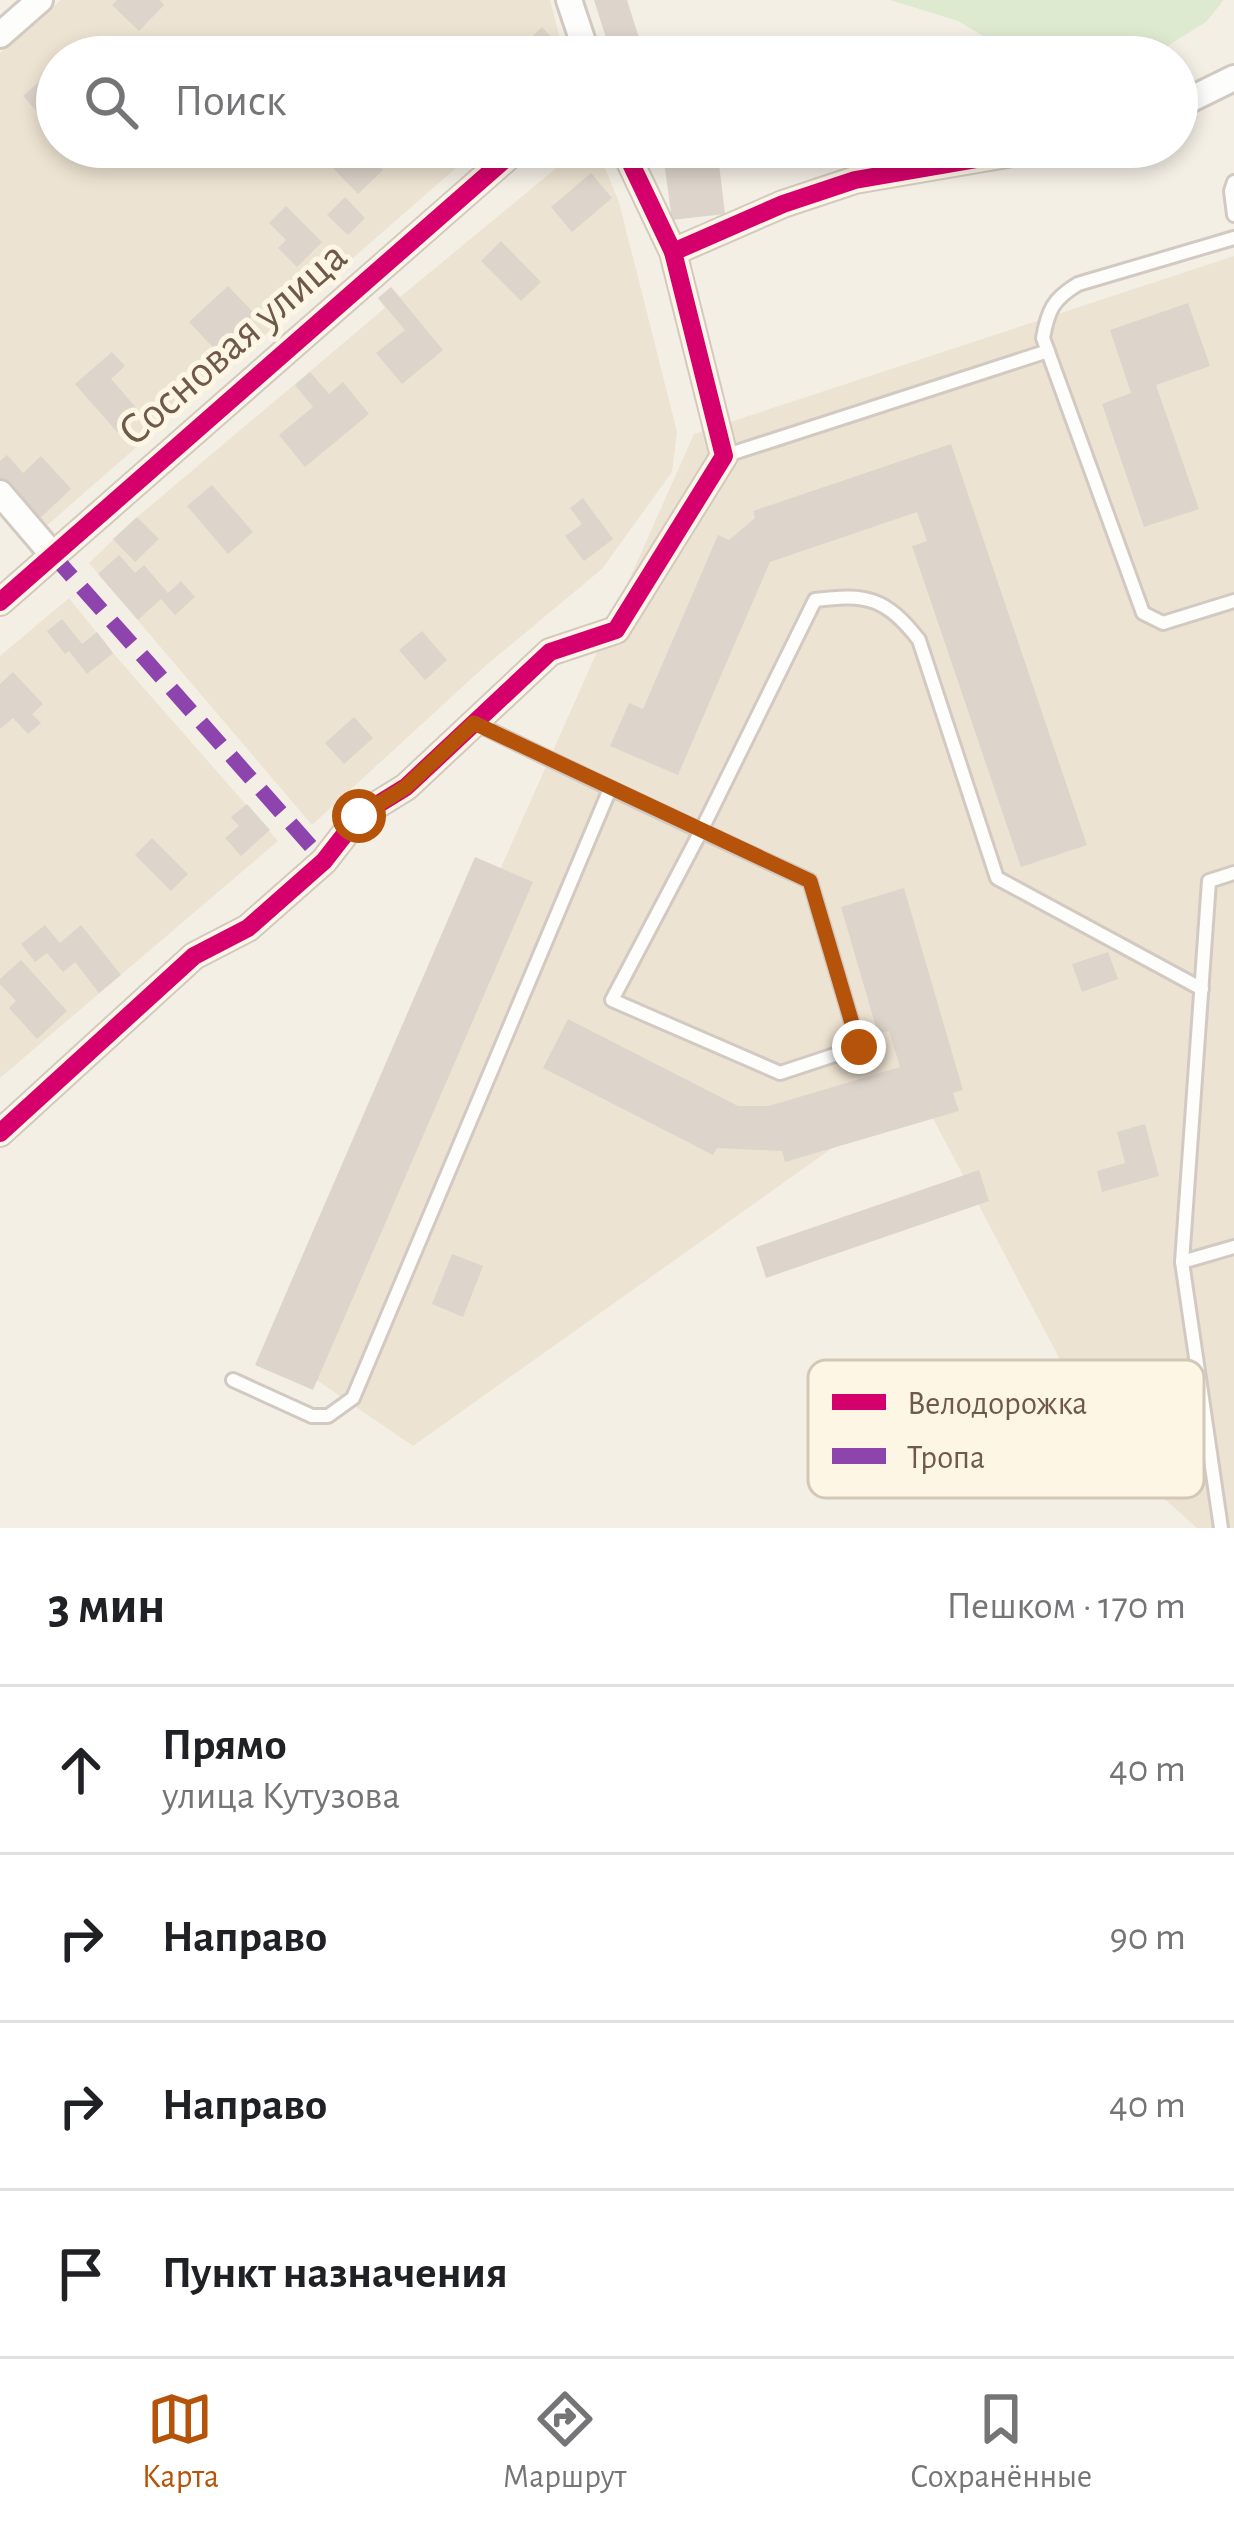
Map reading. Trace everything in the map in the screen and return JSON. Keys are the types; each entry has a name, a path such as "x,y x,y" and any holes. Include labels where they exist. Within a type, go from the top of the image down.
{"street":[{"path":"0,35 40,0"},
{"path":"569,0 580,36"},
{"path":"1198,96 1234,78"},
{"name":"Сосновая улица","path":"0,602 495,168"},
{"path":"0,1133 194,956 248,928 324,861 359,816 406,787 550,652 616,630 724,456 673,253 633,168"},
{"path":"673,253 783,204 855,180 925,168"},
{"path":"0,493 52,554"}],"lane":[{"path":"1234,182 1234,215"},
{"path":"1234,238 1078,284 1060,295 1047,316 1043,338 1143,613 1163,623 1234,601"},
{"path":"724,456 1048,351"},
{"path":"474,723 610,789 701,831 810,881 859,1047 780,1073 613,1000 701,831 815,600 849,596 880,601 919,640 997,878 1202,989"},
{"path":"233,1380 312,1416 328,1416 352,1398 610,789"},
{"path":"1196,1360 1182,1262 1209,881 1234,873"},
{"path":"1182,1262 1234,1247"},
{"path":"1204,1412 1221,1528"}],"shaded area":[{"path":"61,0 550,0 559,36 36,36 36,168 456,168 44,528 0,478 0,53"},
{"path":"557,168 605,168 619,202 677,432 672,472 602,569 483,668 312,825 89,563 385,308 378,298 391,287 400,297"},
{"path":"1234,256 1234,1528 1197,1528 1163,1498 1204,1498 1204,1360 1060,1360 917,1088 413,1446 283,1357 694,434"},
{"path":"69,598 278,841 0,1078 0,656"}],"green space":[{"path":"890,0 1224,0 1206,22 1184,36 983,36 958,21"}],"building":[{"path":"117,0 160,0 164,5 139,31 112,5"},
{"path":"594,0 627,0 638,36 605,36"},
{"path":"36,84 36,111 23,96"},
{"path":"333,168 383,170 358,194"},
{"path":"665,168 720,168 725,214 672,220"},
{"path":"591,173 612,198 572,232 551,207"},
{"path":"345,197 365,218 348,235 327,215"},
{"path":"286,206 322,242 297,267 278,248 286,240 269,223"},
{"path":"501,241 541,282 521,301 481,261"},
{"path":"228,286 255,314 237,331 244,339 223,358 189,322"},
{"path":"391,287 443,350 402,384 376,353 405,330 378,298"},
{"path":"1188,303 1210,366 1156,385 1199,509 1144,527 1102,404 1131,393 1110,330"},
{"path":"112,352 125,366 111,379 140,412 117,432 75,384"},
{"path":"310,372 329,394 343,382 369,414 305,467 279,435 313,407 295,385"},
{"path":"951,444 1087,845 1021,867 912,546 927,541 917,512 770,562 678,775 610,746 629,703 643,709 718,535 729,540 755,518 753,511"},
{"path":"7,455 23,473 41,456 71,489 38,520 0,478 0,461"},
{"path":"212,485 253,532 228,554 187,506"},
{"path":"583,498 613,539 584,561 565,536 582,524 570,508"},
{"path":"137,517 159,539 135,562 113,539"},
{"path":"119,555 135,573 144,565 168,593 181,581 195,597 175,615 161,599 138,620 98,574"},
{"path":"62,619 82,644 97,632 113,653 87,674 47,631"},
{"path":"422,631 447,660 425,680 399,650"},
{"path":"13,672 43,704 32,714 41,723 28,734 13,718 0,729 0,684"},
{"path":"354,717 373,738 344,764 325,743"},
{"path":"247,804 270,830 241,856 225,838 239,826 231,817"},
{"path":"152,838 188,874 171,891 135,855"},
{"path":"475,857 533,882 313,1390 255,1365"},
{"path":"904,888 963,1090 953,1093 959,1111 785,1162 782,1151 717,1148 713,1155 543,1068 568,1019 738,1106 769,1106 900,1067 889,1031 878,1034 841,907"},
{"path":"45,925 60,943 81,925 121,975 99,993 75,962 63,972 47,953 35,962 21,944"},
{"path":"1108,952 1118,979 1082,992 1072,964"},
{"path":"21,960 67,1011 37,1039 9,1008 16,1001 0,984"},
{"path":"1145,1124 1159,1176 1102,1192 1097,1171 1125,1163 1117,1132"},
{"path":"979,1170 989,1201 766,1278 756,1247"},
{"path":"452,1254 483,1266 463,1317 432,1304"}],"marked path":[{"path":"52,554 324,861"}],"cycle path":[{"path":"0,602 495,168"},
{"path":"0,1133 194,956 248,928 324,861 359,816 406,787 550,652 616,630 724,456 673,252 633,168"},
{"path":"673,252 783,204 855,180 925,168"}],"route":[{"path":"359,816 406,787 474,723 810,881 859,1047"}]}
